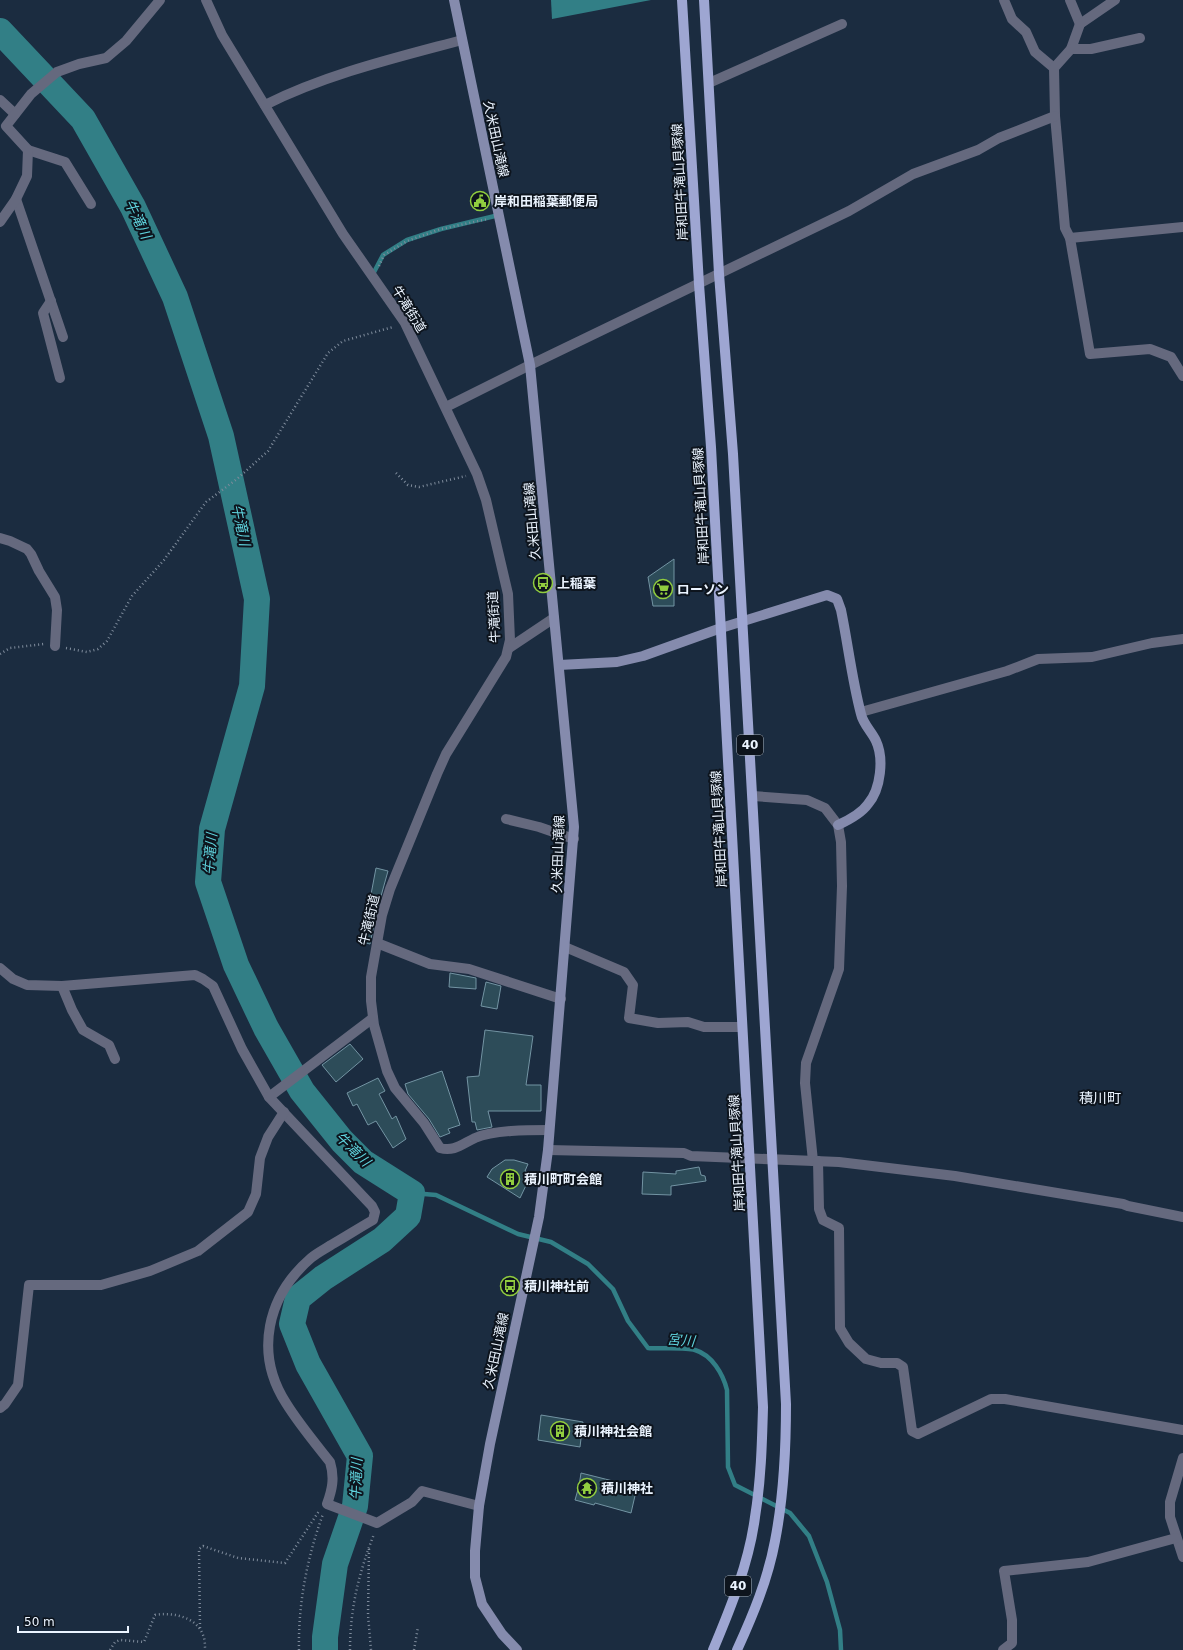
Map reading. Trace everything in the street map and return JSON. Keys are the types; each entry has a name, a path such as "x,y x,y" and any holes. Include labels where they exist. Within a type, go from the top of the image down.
{"main road":[{"name":"岸和田牛滝山貝塚線","path":"682,0 699,284 711,447 763,1407 760,1476 755,1518 746,1560 733,1602 713,1650"},
{"name":"40","path":"704,0 743,622 786,1404 786,1445 783,1491 775,1542 754,1612 737,1650"}],"street":[{"path":"91,204 65,162 28,150 6,126 31,94 57,72 79,64 106,58 126,41 160,0"},
{"name":"牛滝街道","path":"206,0 222,35 342,234 405,323 477,474 486,500 508,594 510,621 509,648 506,658 446,754 390,889 382,915 371,977 371,1001 373,1018 385,1064 395,1088 424,1123 440,1148 448,1150 453,1149 475,1138 496,1134 524,1130 549,1130"},
{"name":"久米田山滝線","path":"454,0 530,365 574,827 548,1150 539,1217 478,1506 475,1577 482,1604 502,1634 517,1650"},
{"path":"1004,0 1012,19 1026,32 1035,52 1054,68"},
{"path":"1070,0 1080,24"},
{"path":"1115,0 1080,24 1071,49 1054,68 1055,116 1065,228 1070,238 1090,354 1150,349 1172,357 1183,376"},
{"path":"709,84 842,24"},
{"path":"1071,49 1091,49 1140,38"},
{"path":"265,105 294,90 361,67 462,40"},
{"path":"0,100 15,114"},
{"path":"446,407 849,211 913,174 978,150 999,138 1055,116"},
{"path":"0,222 16,199 27,176 28,150"},
{"path":"16,199 63,337"},
{"path":"1070,238 1183,227"},
{"path":"51,301 43,313 60,378"},
{"path":"0,538 27,549 55,597 57,610 55,646"},
{"path":"559,665 617,662 643,656 721,628 827,594 837,599 841,610 861,716 876,741 881,758 880,774 869,804 852,818 838,825"},
{"path":"509,648 554,618"},
{"path":"861,712 1007,671 1038,659 1092,657 1152,643 1183,639"},
{"path":"753,796 807,800 825,808 838,825 841,842 842,886 839,969 806,1063 805,1083 816,1161 818,1209 823,1220 839,1228 840,1328 849,1343 866,1359 881,1363 897,1363 903,1367 912,1431 918,1434 991,1399 1005,1399 1183,1430"},
{"path":"506,819 539,827 574,839"},
{"path":"377,943 430,964 469,968 561,999"},
{"path":"565,947 624,972 633,985 628,1018 658,1023 688,1022 704,1027 742,1027"},
{"path":"0,968 13,980 27,985 62,986 195,975 203,978 213,986 242,1048 269,1097 372,1206 375,1212 373,1220 312,1257 299,1269 286,1285 278,1299 269,1326 268,1347 271,1370 277,1387 286,1403 330,1462 333,1472 332,1489 327,1504 377,1524 412,1502 422,1491 478,1506"},
{"path":"62,986 72,1010 83,1030 109,1045 115,1059"},
{"path":"269,1097 373,1018"},
{"path":"0,1408 5,1404 18,1385 29,1285 101,1285 150,1272 198,1251 248,1212 256,1194 260,1158 268,1137 284,1112"},
{"path":"548,1150 684,1153 691,1156 839,1162 955,1176 1123,1204 1183,1217"},
{"path":"1183,1458 1170,1502 1170,1517 1183,1557"},
{"path":"1004,1650 1012,1643 1012,1620 1004,1571 1088,1562 1176,1538"}],"path":[{"path":"373,277 384,256 407,241 441,229 499,216"},
{"path":"0,654 10,648 45,644 87,652 98,649 107,641 132,596 164,560 206,502 237,479 268,451 328,353 343,341 405,323"},
{"path":"396,473 408,485 419,487 477,474"},
{"path":"205,1650 204,1636 200,1628 199,1549 203,1546 216,1552 238,1558 285,1563 316,1512 327,1504"},
{"path":"299,1650 299,1632 304,1584 312,1549 327,1504"},
{"path":"350,1650 350,1632 354,1594 377,1524"},
{"path":"369,1546 368,1615 371,1650"},
{"path":"110,1650 115,1642 120,1640 144,1642 154,1615 176,1614 184,1617 200,1628"},
{"path":"414,1650 418,1627"}],"shaded area":[{"path":"551,0 651,0 552,19"}],"building":[{"path":"674,559 674,606 653,606 648,577"},
{"path":"376,868 388,871 376,914 370,944 362,942"},
{"path":"450,973 476,978 476,989 449,987"},
{"path":"486,982 501,986 497,1009 481,1006"},
{"path":"485,1030 533,1036 526,1085 541,1085 541,1111 488,1111 492,1127 477,1130 475,1122 472,1122 467,1077 479,1076"},
{"path":"350,1044 363,1059 336,1082 322,1065"},
{"path":"442,1071 460,1125 448,1129 450,1133 440,1137 429,1119 408,1094 405,1084"},
{"path":"378,1078 385,1091 379,1094 392,1119 396,1116 406,1139 393,1148 376,1121 368,1125 357,1104 353,1106 347,1093"},
{"name":"積川町町会館","path":"505,1160 514,1160 528,1164 525,1171 531,1175 520,1198 487,1177 492,1169"},
{"path":"699,1167 701,1175 705,1176 706,1181 671,1186 671,1195 642,1194 643,1172 676,1174 676,1171"},
{"name":"積川神社会館","path":"541,1415 583,1422 580,1447 538,1440"},
{"path":"581,1473 637,1487 631,1513 595,1503 594,1505 575,1500"}],"waterway":[{"name":"牛滝川","path":"0,31 83,119 133,207 175,297 221,436 257,599 252,686 212,829 208,882 236,965 266,1028 302,1091 342,1141 363,1162 412,1193 408,1216 382,1240 323,1278 298,1298 292,1324 308,1364 360,1456 355,1506 335,1564 325,1637 325,1650"},
{"path":"372,276 383,255 407,240 441,229 499,215"},
{"name":"宮川","path":"412,1193 436,1195 518,1234 551,1242 588,1264 613,1289 628,1321 648,1348 691,1349 701,1352 712,1361 720,1372 727,1390 728,1467 735,1485 790,1513 809,1536 827,1582 840,1630 841,1650"}],"place":[{"name":"岸和田稲葉郵便局","path":"480,201"},
{"name":"上稲葉","path":"543,583"},
{"name":"ローソン","path":"663,589"},
{"name":"積川町町会館","path":"510,1179"},
{"name":"積川神社前","path":"510,1286"},
{"name":"積川神社会館","path":"560,1431"},
{"name":"積川神社","path":"587,1488"}],"district":[{"name":"積川町","path":"1100,1098"}]}
